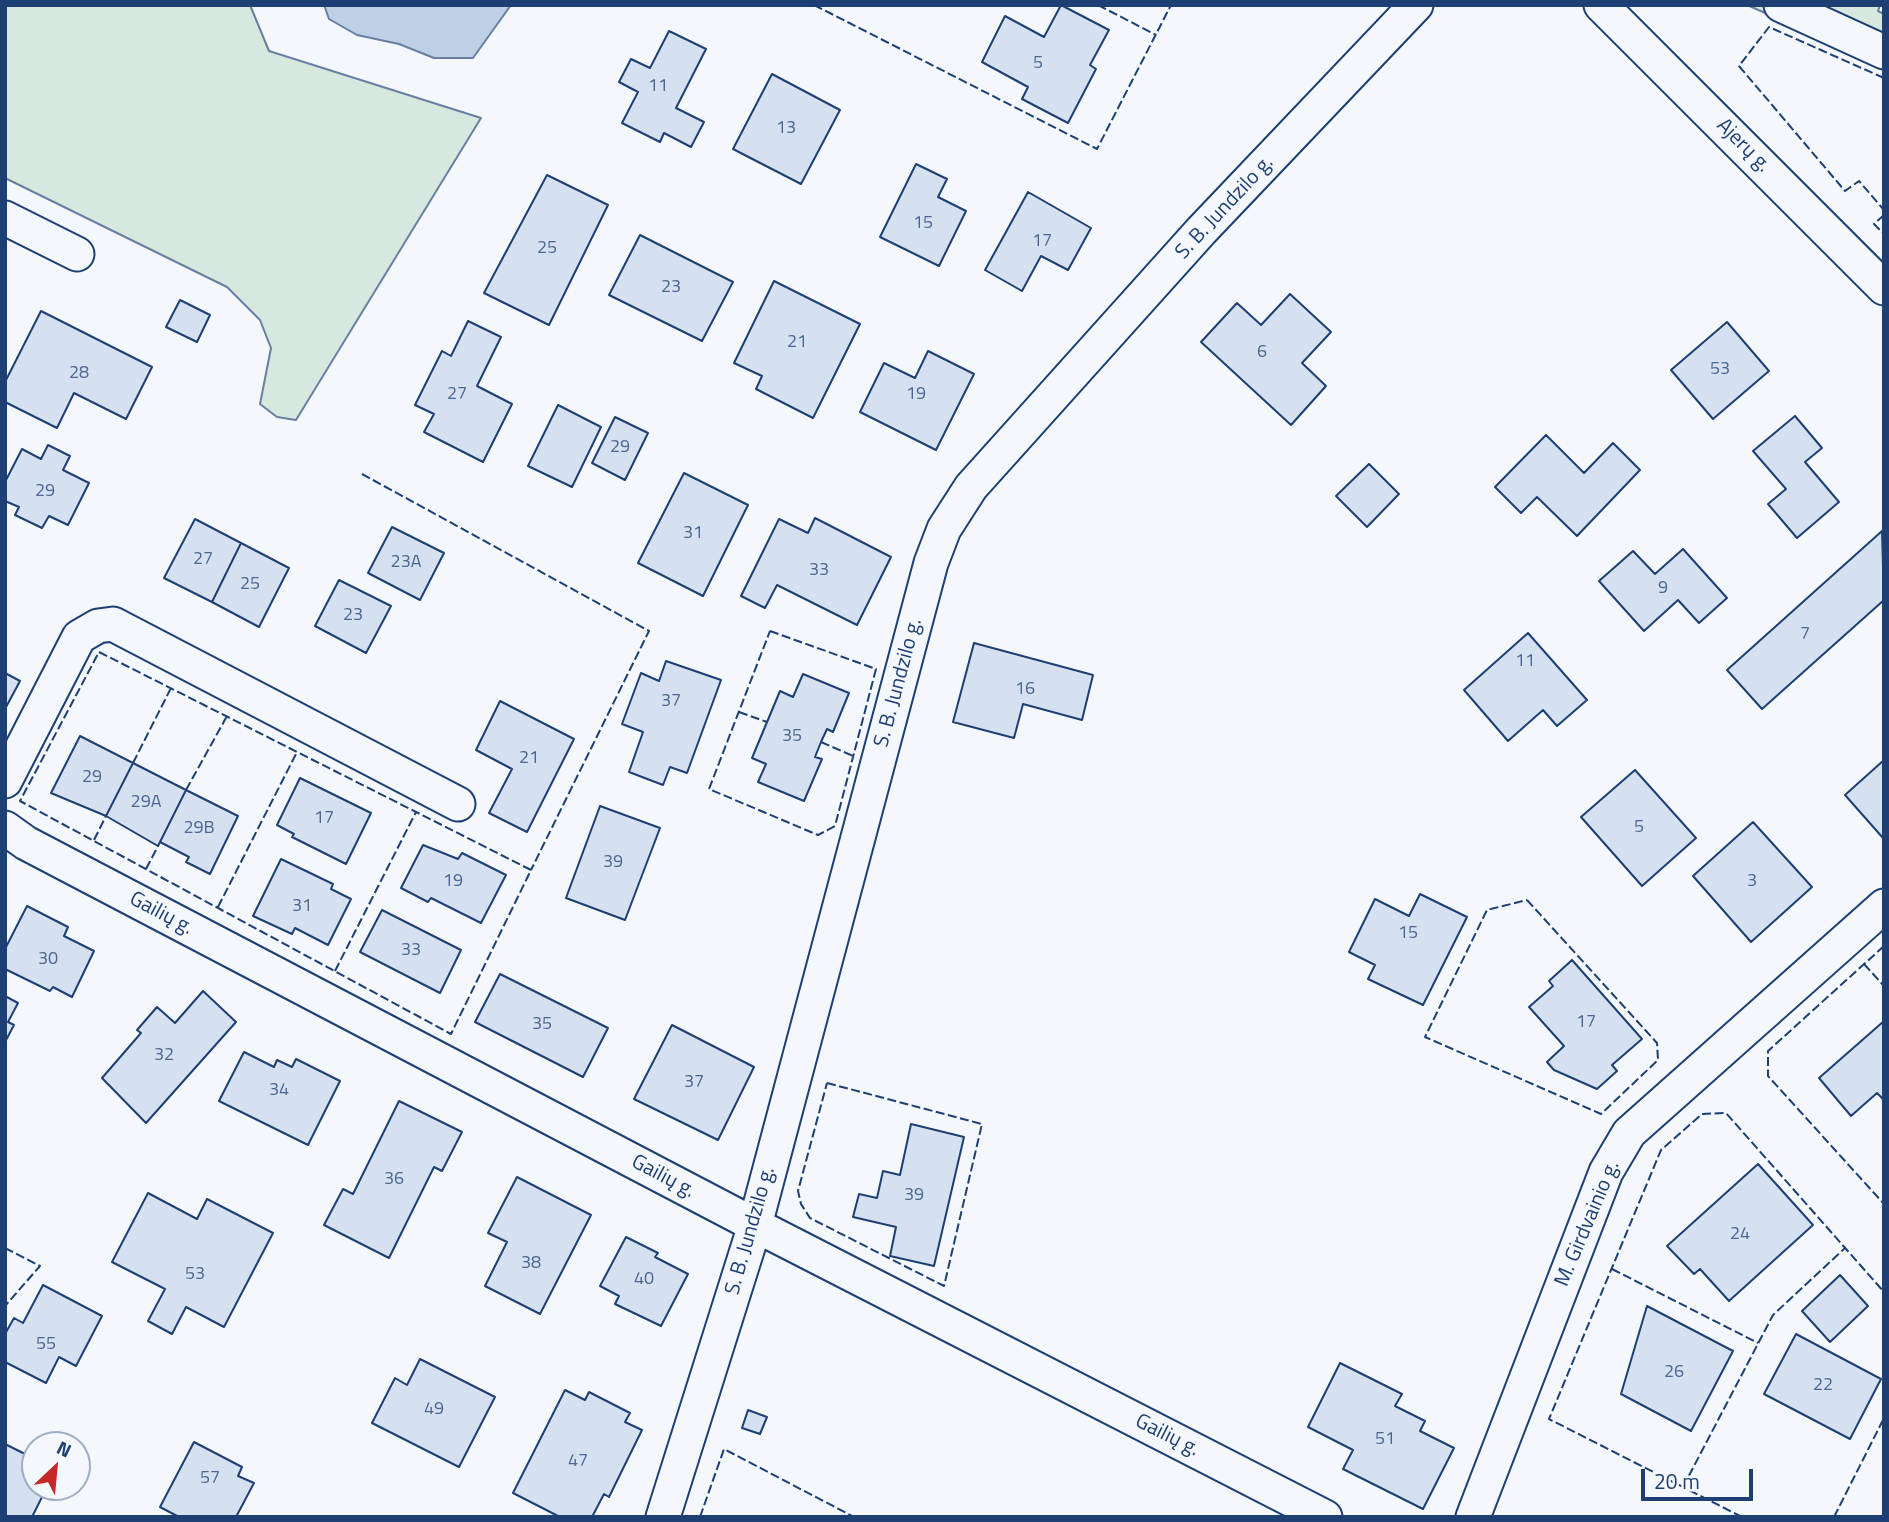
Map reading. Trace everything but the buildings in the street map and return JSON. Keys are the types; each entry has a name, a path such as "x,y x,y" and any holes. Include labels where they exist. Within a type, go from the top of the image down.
{"street":[{"name":"S. B. Jundzilo g.","path":"663,1517 755,1225 931,563 944,528 971,487 1164,272 1416,5"},
{"name":"Ajerų g.","path":"1601,5 1884,288"},
{"path":"1781,5 1884,51"},
{"path":"5,218 77,254"},
{"path":"5,781 79,637 98,626 113,624 458,804"},
{"name":"Gailių g.","path":"5,828 26,843 755,1225 1325,1517"},
{"name":"M. Girdvainio g.","path":"1473,1517 1606,1172 1629,1133 1884,906"}],"shaded area":[{"path":"5,5 250,5 269,51 481,118 296,420 277,417 260,404 271,348 260,320 227,287 5,178"},
{"path":"1747,5 1880,5 1878,11 1884,14 1884,65"}],"water":[{"path":"324,5 511,5 473,58 434,58 399,44 357,35 329,19"}],"fence":[{"path":"814,5 1097,149 1171,5"},
{"path":"1098,5 1156,35"},
{"path":"1884,78 1769,27 1739,66 1845,191 1859,181 1884,210"},
{"path":"1884,215 1874,224 1884,234"},
{"path":"362,474 649,631 531,870"},
{"path":"770,631 876,669 835,826 818,835 709,789 770,631"},
{"path":"99,652 531,870 451,1034 20,801 99,652"},
{"path":"133,763 171,688"},
{"path":"739,712 767,722"},
{"path":"186,790 227,716"},
{"path":"821,742 853,756"},
{"path":"218,907 297,752"},
{"path":"335,971 416,812"},
{"path":"94,840 106,816"},
{"path":"146,869 158,846"},
{"path":"1527,900 1657,1043 1658,1060 1601,1114 1425,1037 1487,910 1527,900"},
{"path":"1884,946 1768,1051 1768,1076 1884,1204"},
{"path":"1864,964 1884,986"},
{"path":"827,1083 982,1124 944,1286 810,1218 801,1204 798,1191 827,1083"},
{"path":"1742,1517 1549,1419 1661,1150 1702,1114 1726,1113 1884,1292"},
{"path":"5,1248 40,1266 5,1306"},
{"path":"1683,1487 1773,1315 1845,1248"},
{"path":"1612,1269 1758,1343"},
{"path":"1834,1517 1884,1418"},
{"path":"700,1517 724,1449 854,1517"}]}
